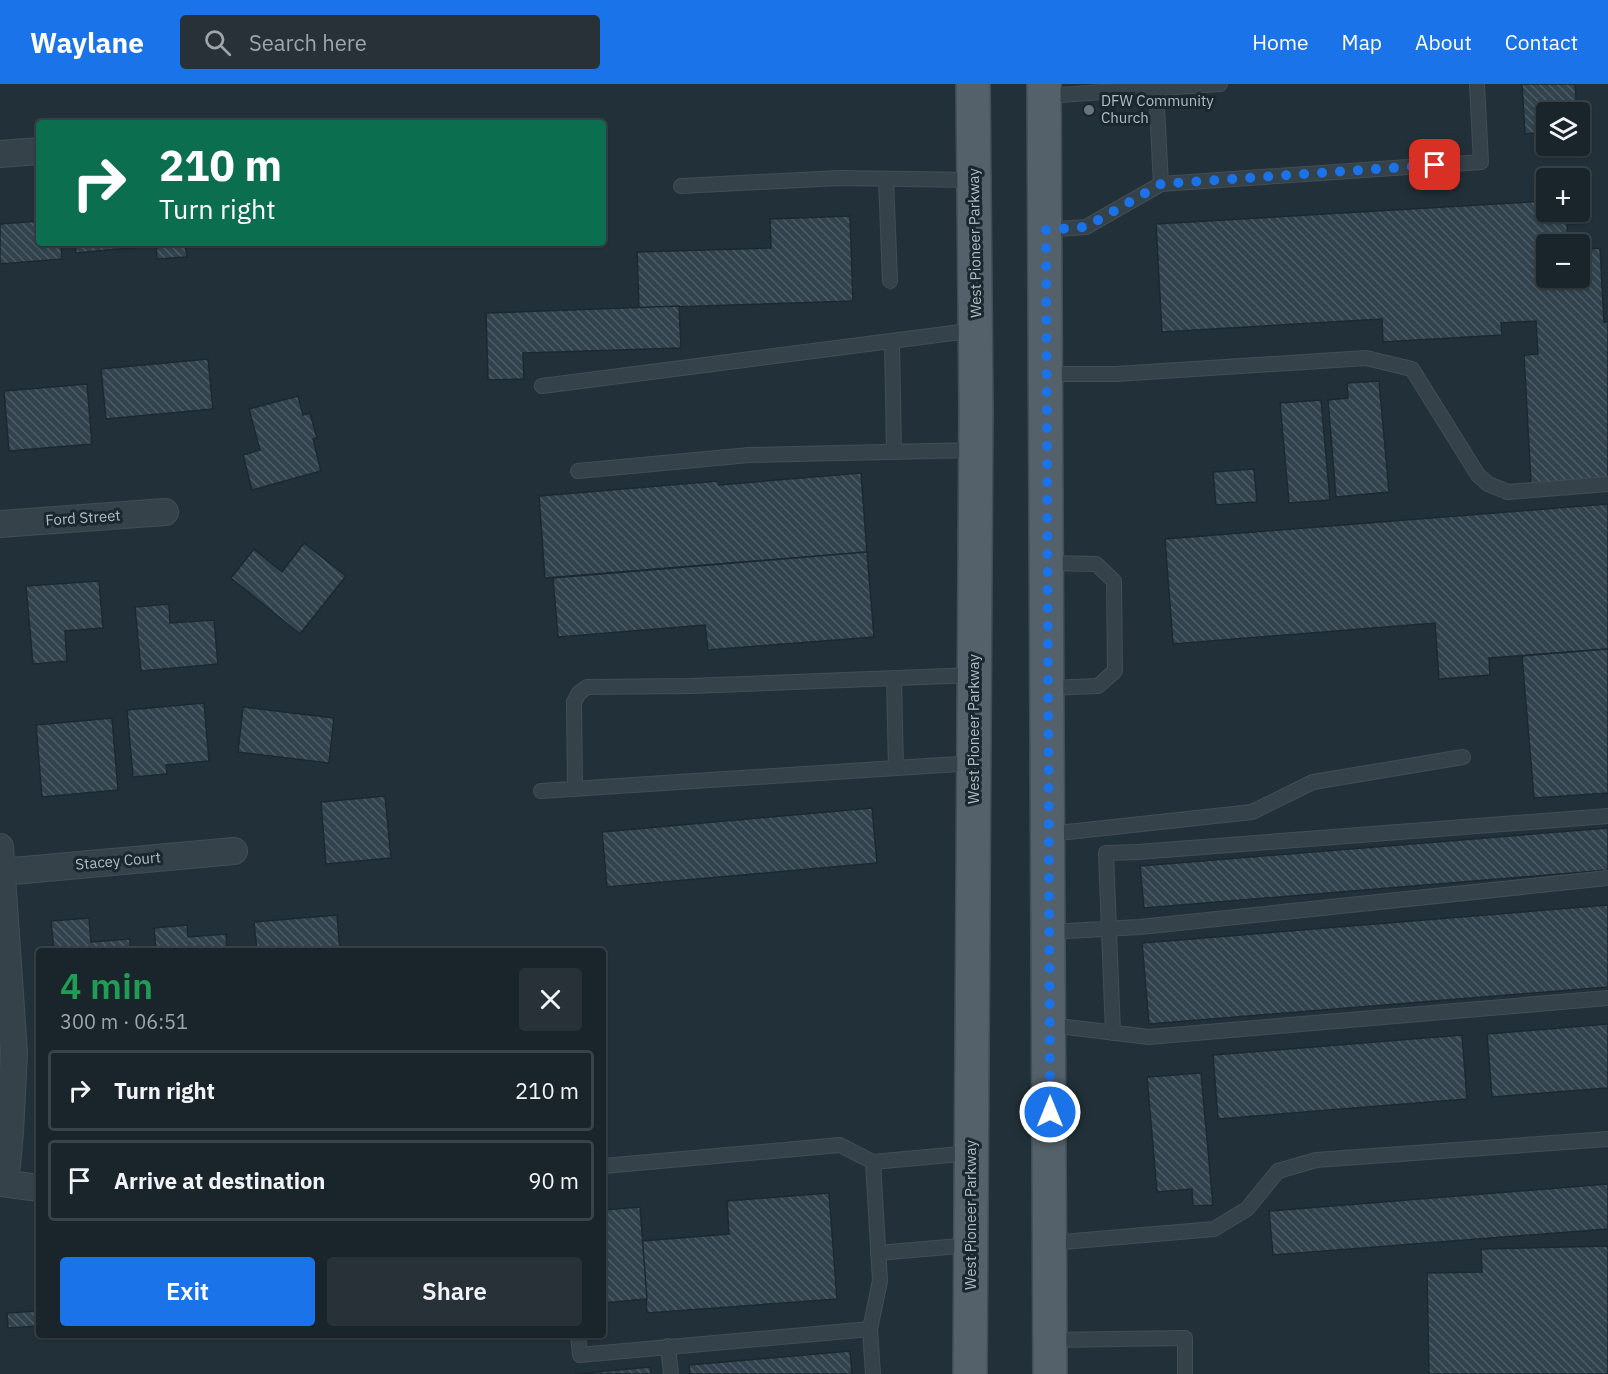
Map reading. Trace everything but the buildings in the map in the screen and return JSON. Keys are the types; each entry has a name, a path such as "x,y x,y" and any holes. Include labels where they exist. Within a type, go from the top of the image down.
{"main road":[{"name":"West Pioneer Parkway","path":"970,1374 976,450 973,84"},
{"path":"1044,90 1050,1374"}],"street":[{"path":"0,154 36,151"},
{"name":"Ford Street","path":"0,524 165,512"},
{"name":"Stacey Court","path":"1,859 234,851"},
{"path":"1,859 14,1053 7,1166 0,1181 36,1187"}],"lane":[{"path":"1044,90 1220,84"},
{"path":"1046,230 1086,227 1161,184 1481,162 1477,84"},
{"path":"1155,88 1161,184"},
{"path":"681,186 839,178 974,180"},
{"path":"886,178 890,281"},
{"path":"542,386 976,330"},
{"path":"892,342 894,452"},
{"path":"1046,374 1116,374 1366,358 1412,369 1478,475 1488,484 1508,492 1608,484"},
{"path":"578,471 749,455 976,450"},
{"path":"1047,563 1096,564 1114,581 1115,671 1098,686 1048,688"},
{"path":"575,789 574,702 579,693 587,687 702,686 974,675"},
{"path":"894,678 896,767"},
{"path":"1049,834 1252,812 1313,782 1463,757"},
{"path":"541,791 974,763"},
{"path":"1113,1033 1106,853 1608,816"},
{"path":"1049,932 1140,927 1608,878"},
{"path":"1050,1025 1149,1037 1608,998"},
{"path":"1051,1243 1214,1228 1247,1209 1278,1171 1316,1160 1608,1139"},
{"path":"606,1166 840,1145 873,1162 971,1153"},
{"path":"873,1162 880,1281 870,1329 873,1374"},
{"path":"878,1253 971,1245"},
{"path":"578,1338 580,1355 870,1329"},
{"path":"1050,1340 1185,1338 1185,1374"},
{"path":"668,1346 671,1374"}],"place":[{"name":"DFW Community Church","path":"1089,110"}],"route":[{"path":"1050,1112 1046,230 1086,227 1161,184 1435,165"}]}
